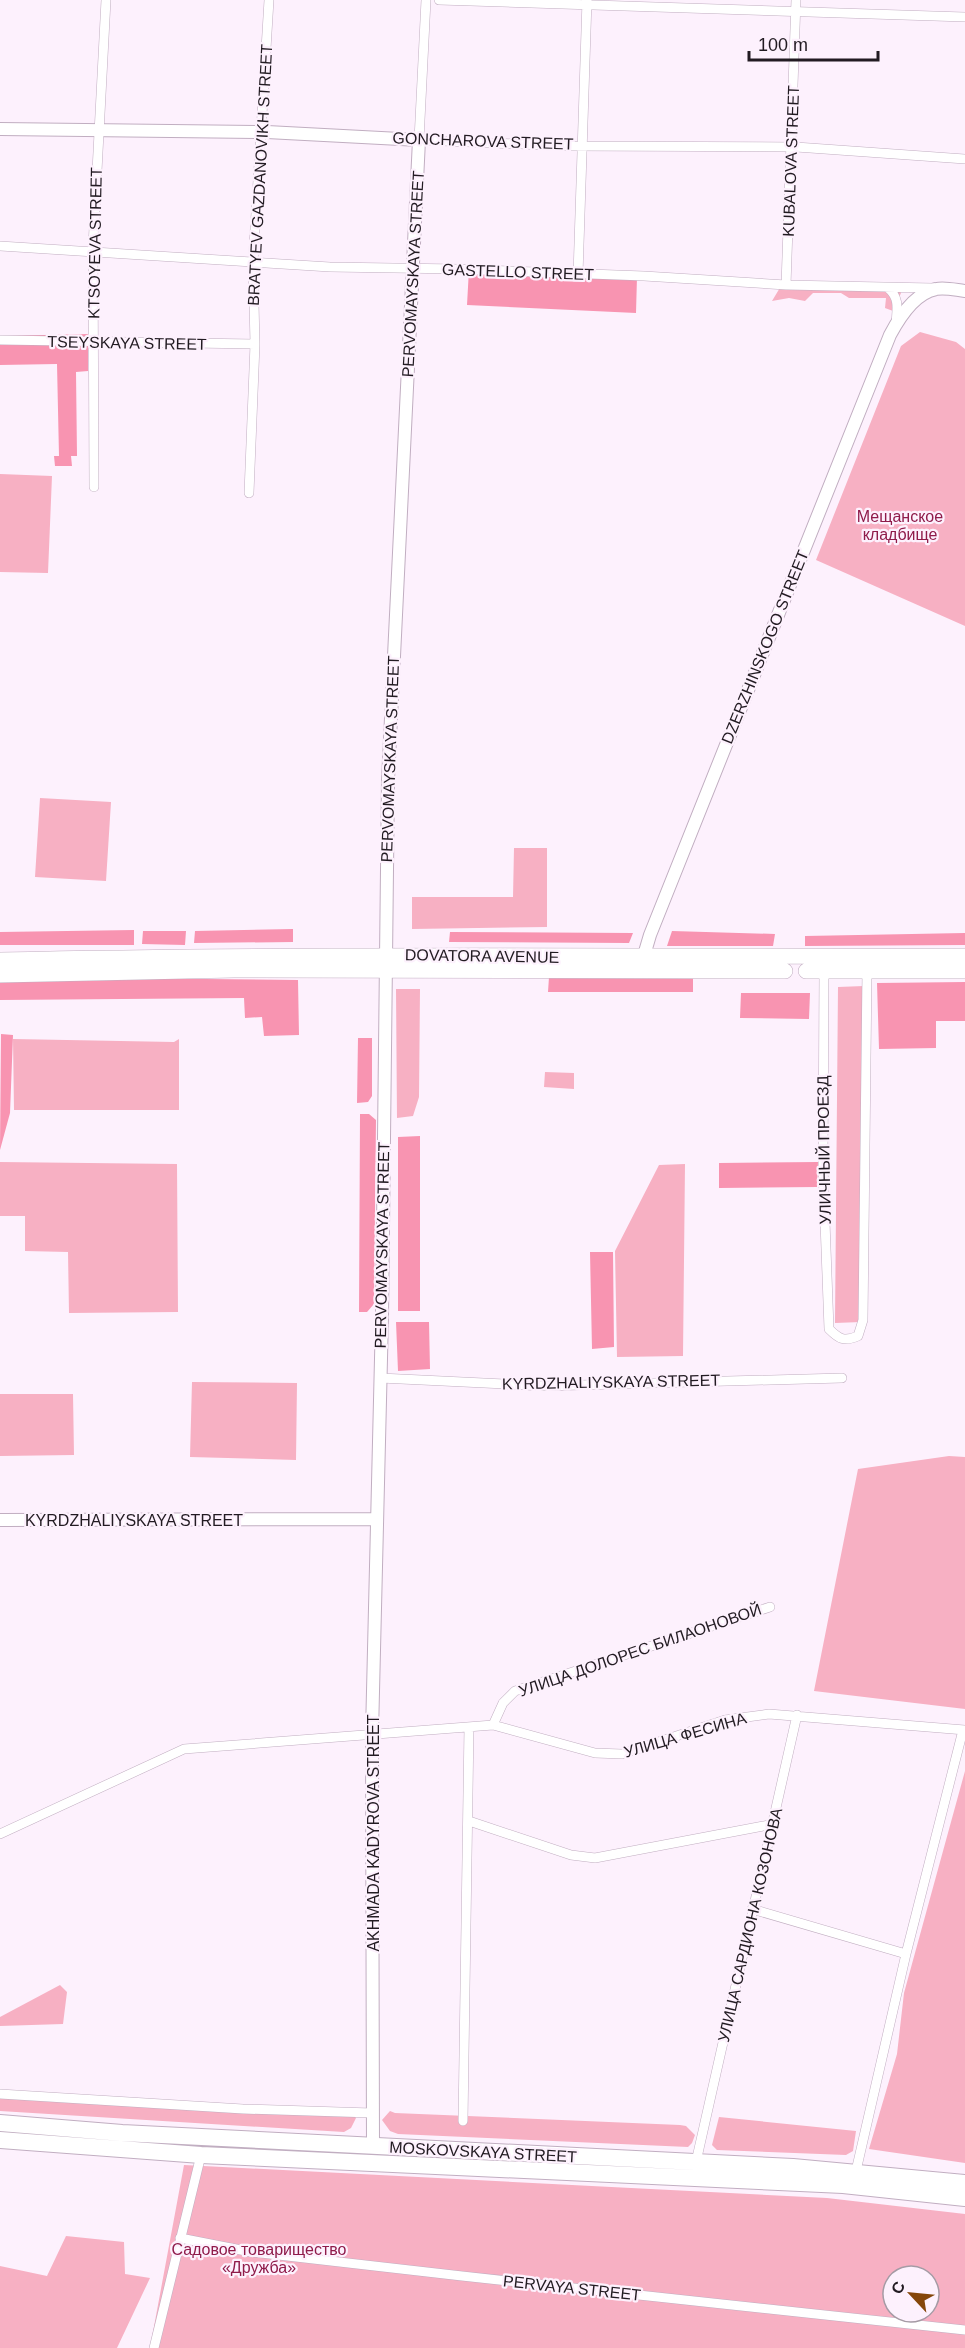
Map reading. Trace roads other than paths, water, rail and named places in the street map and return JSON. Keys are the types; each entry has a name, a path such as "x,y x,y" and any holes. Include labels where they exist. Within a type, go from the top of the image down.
{"highway":[{"name":"MOSKOVSKAYA STREET","path":"0,2123 373,2146 856,2171 965,2183"},
{"name":"MOSKOVSKAYA STREET","path":"0,2139 201,2155 843,2185 965,2198"}],"main road":[{"name":"DOVATORA AVENUE","path":"0,960 386,954 506,957 785,971"},
{"name":"DOVATORA AVENUE","path":"0,975 234,970 386,970 965,956"},
{"path":"806,971 965,971"}],"street":[{"name":"KTSOYEVA STREET","path":"94,487 93,253 105,0"},
{"name":"BRATYEV GAZDANOVIKH STREET","path":"249,494 255,344 253,262 269,0"},
{"name":"PERVOMAYSKAYA STREET","path":"376,1519 390,745 426,0"},
{"path":"439,0 796,5 965,17"},
{"path":"578,275 587,3"},
{"name":"KUBALOVA STREET","path":"786,285 796,5"},
{"name":"GONCHAROVA STREET","path":"0,129 261,132 582,145 790,147 965,159"},
{"name":"GASTELLO STREET","path":"0,246 253,262 644,276 786,285 938,288 965,291"},
{"path":"888,288 894,294 897,302 896,324"},
{"name":"DZERZHINSKOGO STREET","path":"641,964 881,354 896,324 919,298 938,288"},
{"name":"TSEYSKAYA STREET","path":"0,340 255,344"},
{"name":"УЛИЧНЫЙ ПРОЕЗД","path":"824,972 823,1168 829,1329 838,1339 851,1339 858,1336 863,1320 867,971"},
{"name":"KYRDZHALIYSKAYA STREET","path":"380,1378 544,1386 842,1377"},
{"name":"KYRDZHALIYSKAYA STREET","path":"0,1520 376,1519"},
{"name":"AKHMADA KADYROVA STREET","path":"373,2146 372,1733 376,1519"},
{"name":"УЛИЦА ДОЛОРЕС БИЛАОНОВОЙ","path":"493,1725 502,1703 515,1691 770,1607"},
{"name":"УЛИЦА ФЕСИНА","path":"0,1834 184,1749 493,1725 543,1741 605,1754 622,1754 744,1716 797,1715 964,1730"},
{"name":"УЛИЦА САРДИОНА КОЗОНОВА","path":"696,2162 704,2135 752,1909 774,1824 797,1715"},
{"path":"463,2121 469,1821 468,1727"},
{"path":"856,2171 906,1954 964,1730"},
{"path":"469,1821 571,1855 595,1858 774,1824"},
{"path":"752,1909 906,1954"},
{"path":"0,2094 243,2109 372,2113"},
{"path":"154,2348 201,2155"},
{"name":"PERVAYA STREET","path":"180,2238 251,2252 965,2330"}],"park label":[{"name":"Мещанское кладбище","path":"900,525"},
{"name":"Садовое товарищество «Дружба»","path":"259,2258"}]}
